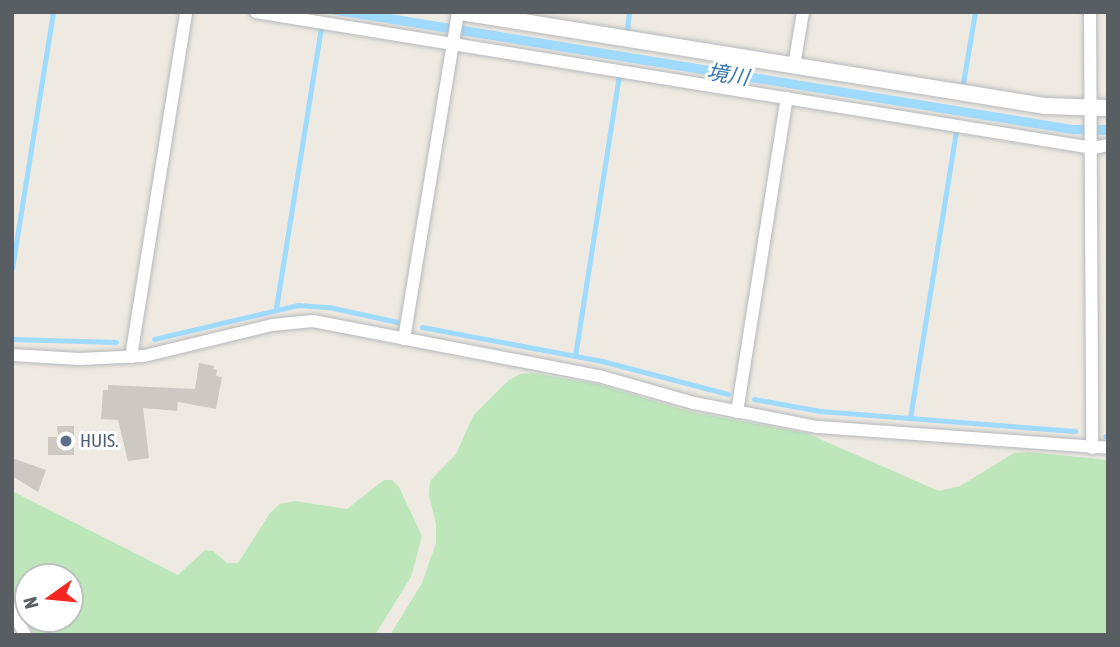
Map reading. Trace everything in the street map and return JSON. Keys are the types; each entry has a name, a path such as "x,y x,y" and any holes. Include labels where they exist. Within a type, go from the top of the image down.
{"street":[{"path":"131,357 186,12"},
{"path":"256,12 787,98 1108,145"},
{"path":"794,66 803,12"},
{"path":"1090,12 1097,113 1093,144 1091,448"},
{"path":"404,339 458,15 1097,113"},
{"path":"737,412 787,98"},
{"path":"12,355 79,359 131,357 157,354 299,321 326,323 599,376 681,400 818,427 1108,448"},
{"path":"12,609 25,635"}],"green space":[{"path":"532,373 597,384 692,412 806,433 939,491 960,486 1014,453 1030,452 1108,460 1108,635 390,635 422,583 436,543 436,524 429,495 430,481 456,454 473,416 509,380 520,374"},
{"path":"384,480 392,480 399,487 422,536 411,577 375,635 35,635 34,633 84,633 84,563 14,563 14,598 12,596 12,491 178,575 205,550 213,551 227,563 238,563 270,513 280,504 295,501 347,509"}],"water":[{"name":"境川","path":"318,12 378,12 1073,125 1108,125 1108,135 1072,134"}],"building":[{"path":"199,363 214,366 213,369 217,370 216,376 222,377 216,409 178,402 177,411 143,408 149,458 128,461 118,420 101,419 103,390 108,390 108,385 195,389"},
{"path":"57,426 74,426 74,455 48,455 48,437 58,437"},
{"path":"12,458 46,470 38,492 12,476"}],"waterway":[{"path":"12,268 53,12"},
{"path":"627,29 629,12"},
{"path":"963,83 975,12"},
{"path":"276,308 321,28"},
{"path":"575,356 619,76"},
{"path":"910,418 956,130"},
{"path":"154,339 298,305 329,307 397,322"},
{"path":"422,327 602,361 728,394"},
{"path":"12,339 116,342"},
{"path":"754,399 820,411 1075,431"}],"place":[{"name":"HUIS.","path":"66,441"}]}
